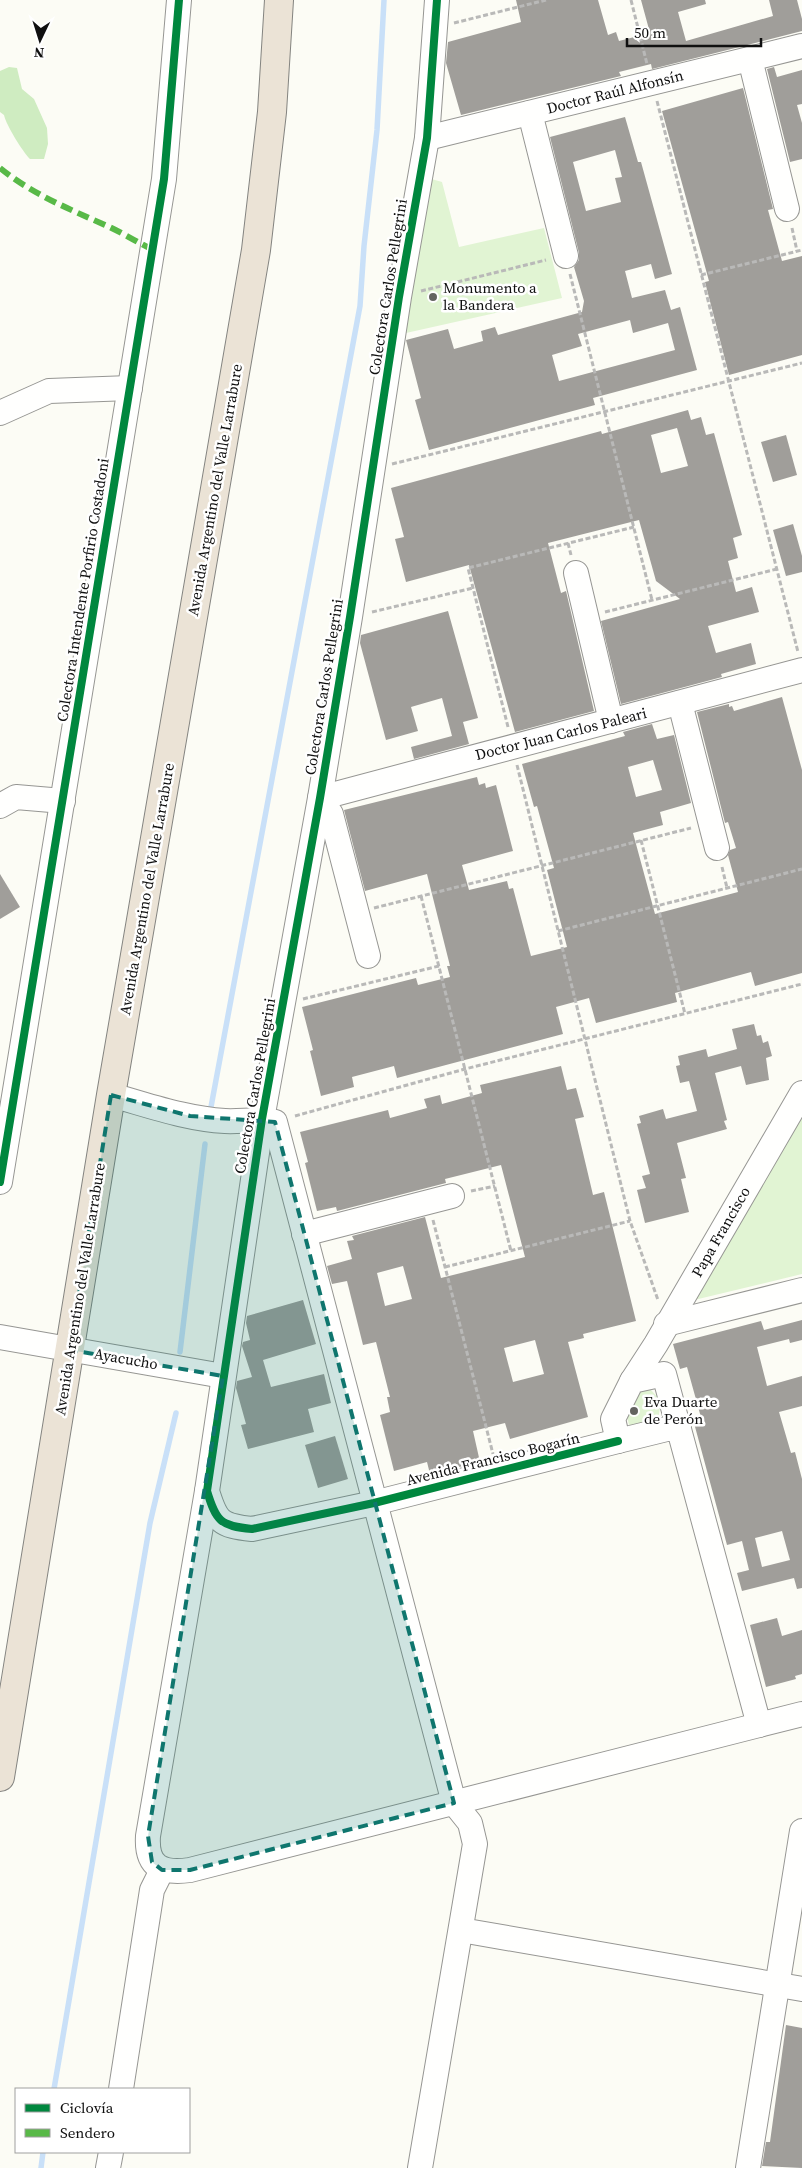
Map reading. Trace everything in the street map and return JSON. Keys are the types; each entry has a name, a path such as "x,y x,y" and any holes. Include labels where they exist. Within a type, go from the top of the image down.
{"highway":[{"name":"Avenida Argentino del Valle Larrabure","path":"0,1777 111,1095 256,250 272,112 279,0"}],"street":[{"name":"Colectora Intendente Porfirio Costadoni","path":"0,1182 164,179 180,0"},
{"name":"Colectora Carlos Pellegrini","path":"162,1870 152,1862 148,1848 148,1836 207,1491 223,1376 268,1120 282,1004 320,798 399,297 427,138 437,0"},
{"name":"Doctor Raúl Alfonsín","path":"427,138 802,46"},
{"path":"750,59 787,209"},
{"path":"530,113 566,256"},
{"path":"0,413 49,391 130,388"},
{"path":"576,573 611,721"},
{"name":"Doctor Juan Carlos Paleari","path":"320,798 680,703 801,666"},
{"path":"680,703 717,848"},
{"path":"2,799 16,797 63,800"},
{"path":"320,798 331,814 368,956"},
{"name":"Papa Francisco","path":"618,1441 612,1419 802,1093"},
{"path":"111,1095 190,1116 226,1121 268,1120 304,1234 454,1803 470,1823 475,1844 420,2168"},
{"path":"304,1234 452,1196"},
{"path":"759,1725 664,1374 661,1334 802,1290"},
{"name":"Ayacucho","path":"0,1337 223,1376"},
{"path":"632,1382 664,1374"},
{"name":"Avenida Francisco Bogarín","path":"207,1491 213,1509 221,1522 238,1528 252,1529 374,1503 679,1426"},
{"path":"121,2088 152,1890 162,1870 176,1872 190,1870 759,1725 796,1722"},
{"path":"748,2168 802,1831"},
{"path":"461,1930 802,1989"},
{"path":"108,2168 111,2153"}],"path":[{"path":"436,27 546,0"},
{"path":"631,0 801,666"},
{"path":"701,275 802,250"},
{"path":"399,297 566,256 652,600"},
{"path":"373,468 802,363"},
{"path":"634,528 468,568 630,1220 661,1334"},
{"path":"586,616 776,569"},
{"path":"350,617 473,588"},
{"path":"357,912 711,823"},
{"path":"641,840 686,1014"},
{"path":"558,930 802,869"},
{"path":"421,896 511,1251"},
{"path":"282,1004 439,966"},
{"path":"268,1120 802,984"},
{"path":"428,1202 497,1471"},
{"path":"445,1267 630,1220"}],"highlighted area":[{"path":"111,1095 190,1116 275,1122 454,1803 190,1870 162,1870 152,1862 148,1836 223,1376 70,1350"}],"green space":[{"path":"9,67 17,68 22,89 34,99 47,128 48,144 44,159 30,159 15,138 4,115 0,112 0,71"},
{"path":"428,178 442,182 459,247 544,228 562,298 406,333"},
{"path":"802,1117 802,1274 690,1301"},
{"path":"638,1389 650,1389 661,1401 658,1420 640,1428 629,1425 626,1411"}],"building":[{"path":"516,0 598,0 608,35 616,32 619,41 650,33 641,0 705,0 706,4 678,12 686,41 773,16 769,0 797,0 802,19 802,31 652,69 651,64 619,72 621,76 461,115 446,63 448,42 521,22"},
{"path":"774,67 777,77 802,70 802,104 797,105 802,123 802,159 790,162 767,69"},
{"path":"743,88 773,209 768,210 782,261 802,256 802,355 729,375 705,282 709,281 662,111"},
{"path":"625,117 638,162 641,162 672,274 655,279 651,264 625,271 632,298 665,290 671,310 680,307 697,370 593,398 595,405 429,450 415,400 421,398 406,340 448,329 454,349 483,341 481,331 495,327 498,335 582,312 584,301 574,267 579,260 579,253 550,137","holes":["615,150 622,177 615,178 621,202 586,211 573,162","630,320 633,333 668,323 675,350 559,381 552,355 582,346 578,334"]},
{"path":"688,410 691,420 701,417 706,435 714,433 742,535 733,538 738,558 728,561 736,592 752,587 759,612 708,626 716,653 751,643 756,664 721,674 722,677 621,704 601,621 680,599 656,581 639,520 548,543 561,593 566,591 594,711 515,732 469,565 406,582 395,539 404,537 391,488 601,431 602,434","holes":["677,428 688,466 661,473 651,435"]},
{"path":"786,435 797,475 773,482 761,442"},
{"path":"793,524 802,556 802,572 786,576 773,530"},
{"path":"448,611 478,718 463,722 469,744 414,759 411,747 452,736 442,698 411,707 418,731 386,740 360,643 361,635"},
{"path":"782,697 802,770 802,973 755,986 751,972 675,993 677,1002 596,1023 589,998 556,1007 563,1034 397,1078 394,1066 352,1077 354,1087 321,1096 310,1051 313,1050 302,1007 416,978 418,985 450,977 447,966 450,966 427,874 365,891 344,810 477,777 479,785 485,783 486,788 496,785 513,851 462,865 469,890 507,881 509,889 513,888 531,956 567,947 547,870 554,868 537,806 534,807 522,764 625,736 623,732 652,724 657,739 674,735 691,803 660,812 663,825 633,833 655,914 738,892 728,855 730,850 736,848 728,822 725,823 697,712 729,704 729,707 732,706 734,711","holes":["653,760 662,790 636,797 628,767"]},
{"path":"0,874 20,907 0,919"},
{"path":"754,1024 757,1036 761,1035 763,1043 768,1041 772,1056 766,1058 769,1080 746,1085 741,1066 715,1073 727,1120 724,1121 727,1129 677,1143 686,1178 681,1179 689,1212 645,1223 637,1190 646,1188 642,1176 650,1174 637,1124 641,1123 639,1116 663,1109 666,1119 697,1111 689,1081 680,1083 676,1066 680,1065 678,1056 706,1049 708,1057 737,1049 732,1029"},
{"path":"561,1066 567,1090 576,1088 584,1117 575,1119 593,1195 604,1192 636,1321 583,1334 584,1338 568,1342 588,1417 510,1439 505,1423 473,1431 480,1462 430,1474 427,1462 394,1471 380,1415 390,1412 387,1397 390,1397 376,1342 363,1345 347,1281 332,1284 327,1266 352,1259 347,1241 354,1240 352,1236 425,1217 441,1278 525,1257 501,1165 445,1179 446,1183 337,1211 336,1207 317,1211 305,1163 308,1162 300,1132 388,1110 390,1118 427,1108 424,1099 440,1095 442,1104 482,1093 480,1085","holes":["403,1266 412,1299 385,1306 377,1273","535,1340 544,1374 513,1382 504,1348"]},
{"path":"303,1300 316,1344 263,1360 271,1387 324,1374 331,1403 308,1409 314,1432 248,1449 241,1425 246,1424 236,1388 237,1381 252,1377 242,1346 243,1342 250,1340 246,1323 247,1316"},
{"path":"802,1320 802,1340 790,1343 789,1339 757,1347 767,1386 802,1376 802,1406 779,1412 791,1453 795,1452 802,1479 802,1588 797,1589 794,1578 742,1591 737,1573 749,1570 742,1541 727,1545 694,1423 702,1421 687,1367 680,1369 673,1344 761,1321 764,1330","holes":["782,1531 790,1560 762,1567 755,1538"]},
{"path":"335,1436 348,1479 318,1488 305,1445"},
{"path":"777,1618 782,1636 802,1630 802,1674 795,1676 796,1679 766,1687 750,1625"},
{"path":"786,2025 802,2028 802,2168 762,2166 766,2142 770,2142"}],"waterway":[{"path":"211,1107 360,306 364,246 377,130 384,0"},
{"path":"180,1352 205,1144"},
{"path":"54,2088 150,1523 176,1413"},
{"path":"41,2168 43,2153"}],"marked path":[{"path":"0,168 37,193 153,250"}],"cycle path":[{"path":"0,1182 164,179 179,0"},
{"path":"437,0 427,138 399,297 320,798 262,1119 207,1491 213,1509 221,1520 226,1524 252,1529 374,1503 618,1441"}],"place":[{"name":"Monumento a la Bandera","path":"433,297"},
{"name":"Eva Duarte de Perón","path":"634,1411"}]}
